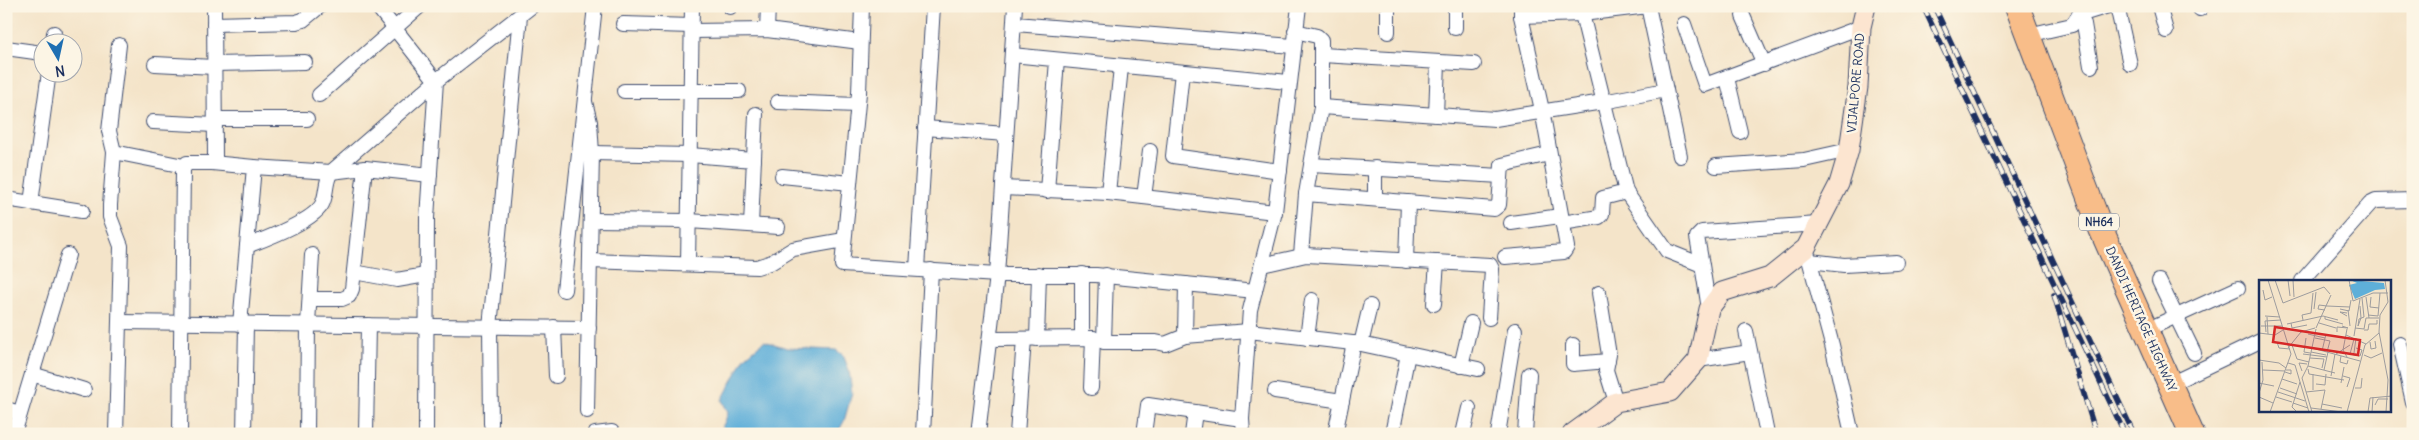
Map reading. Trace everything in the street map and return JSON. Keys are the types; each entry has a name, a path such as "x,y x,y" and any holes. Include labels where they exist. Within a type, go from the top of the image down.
{"highway":[{"name":"DANDI HERITAGE HIGHWAY","path":"2017,6 2101,229 2192,434"}],"main road":[{"name":"VIJALPORE ROAD","path":"1709,309 1722,292 1770,277 1808,255 1818,224 1839,184 1850,150 1858,87 1861,27 1866,6"},
{"path":"1572,434 1616,402 1670,392 1698,360 1709,309"}],"street":[{"path":"212,163 215,158 214,6"},
{"path":"214,24 296,22 303,20 320,6"},
{"path":"377,6 436,81 426,276 426,434"},
{"path":"319,95 420,6"},
{"path":"247,246 297,225 311,215 323,204 327,179 331,172 436,81 532,6"},
{"path":"564,290 595,6"},
{"path":"688,264 692,6"},
{"path":"767,30 768,6"},
{"path":"862,6 858,105 842,265 997,275 1082,274 1255,292"},
{"path":"923,434 926,128 933,6"},
{"path":"978,434 997,275 1015,6"},
{"path":"1242,434 1250,310 1275,212 1289,92 1288,82 1299,6"},
{"path":"1388,6 1388,32"},
{"path":"1454,6 1455,28"},
{"path":"1505,256 1567,250 1542,110 1521,11 1559,11 1582,14 1618,8 1648,6 1680,156"},
{"path":"2080,10 2108,6"},
{"path":"2117,6 2130,64"},
{"path":"2159,6 2166,31"},
{"path":"2028,35 2072,26 2080,10"},
{"path":"2080,10 2091,66"},
{"path":"1582,14 1626,192 1667,251 1702,265"},
{"path":"491,424 490,327 520,16"},
{"path":"1743,16 1764,64"},
{"path":"622,24 767,30 860,42"},
{"path":"1015,24 1293,46"},
{"path":"1684,24 1705,86 1861,27"},
{"path":"1295,31 1320,37 1322,55 1321,107 1306,194 1301,255"},
{"path":"116,434 121,246 110,217 114,152 109,131 119,45"},
{"path":"6,48 32,52"},
{"path":"1322,55 1474,64"},
{"path":"1012,56 1288,82"},
{"path":"1047,191 1056,60"},
{"path":"155,64 214,66 305,62"},
{"path":"1436,115 1438,62"},
{"path":"1108,192 1121,66"},
{"path":"1182,72 1173,156 1280,171"},
{"path":"1727,78 1740,132"},
{"path":"31,203 48,82"},
{"path":"1321,107 1495,118 1603,102 1666,90"},
{"path":"624,91 739,91"},
{"path":"585,102 592,153 587,411"},
{"path":"778,102 858,105"},
{"path":"751,225 756,114"},
{"path":"153,122 307,119"},
{"path":"926,128 1006,134"},
{"path":"1716,166 1804,160 1850,150"},
{"path":"1144,197 1150,151"},
{"path":"114,152 184,166 187,163 212,163 331,172 365,168 430,175"},
{"path":"592,153 690,155 754,160"},
{"path":"1306,194 1498,208 1501,168 1504,164 1549,154"},
{"path":"1311,165 1501,176"},
{"path":"180,434 184,166"},
{"path":"244,434 243,324 254,167"},
{"path":"310,299 342,299 349,296 354,272 365,168"},
{"path":"1375,168 1375,199"},
{"path":"782,176 850,183"},
{"path":"1003,188 1108,192 1275,212"},
{"path":"1512,223 1600,217 1602,214 1602,198 1626,192"},
{"path":"6,198 82,211"},
{"path":"2303,280 2370,204 2376,201 2413,200"},
{"path":"1406,260 1408,202"},
{"path":"591,220 689,221 778,227"},
{"path":"1709,309 1698,237 1702,232 1818,224"},
{"path":"590,261 757,266 772,262 793,249 844,240"},
{"path":"14,434 68,255"},
{"path":"307,434 308,324 312,255"},
{"path":"1262,265 1301,255 1492,266 1489,318"},
{"path":"1852,434 1832,345 1808,255 1844,264 1896,262"},
{"path":"1434,304 1437,262"},
{"path":"354,272 397,280 426,276"},
{"path":"1017,434 1040,274"},
{"path":"1082,274 1093,340"},
{"path":"1092,388 1093,340 1106,276"},
{"path":"2159,281 2194,354"},
{"path":"1185,336 1186,284"},
{"path":"2146,330 2238,288"},
{"path":"1599,293 1608,361 1606,370 1616,402"},
{"path":"1307,338 1312,300"},
{"path":"1335,434 1342,401 1370,306"},
{"path":"120,322 589,328"},
{"path":"1461,366 1471,323"},
{"path":"366,434 368,325"},
{"path":"554,327 556,376"},
{"path":"1498,434 1515,330"},
{"path":"990,339 1093,340 1165,344 1185,336 1249,331 1358,344 1478,369"},
{"path":"1746,331 1767,434"},
{"path":"2170,384 2259,341"},
{"path":"2400,344 2413,402"},
{"path":"1574,345 1572,364 1608,361"},
{"path":"1698,360 1750,352"},
{"path":"1392,434 1408,354"},
{"path":"32,374 84,390"},
{"path":"1525,434 1529,374"},
{"path":"1275,391 1342,401"},
{"path":"1144,434 1148,405 1242,419"},
{"path":"1463,434 1468,408"},
{"path":"6,409 20,413"},
{"path":"1192,434 1195,412"},
{"path":"595,434 612,432"}],"water":[{"path":"764,341 787,348 836,350 843,355 849,370 852,393 844,421 837,434 712,434 721,429 724,423 728,413 722,400 745,357"}],"railway":[{"path":"1923,6 2125,434"},
{"path":"1934,6 2134,434"},
{"path":"2054,295 2096,434"}]}
